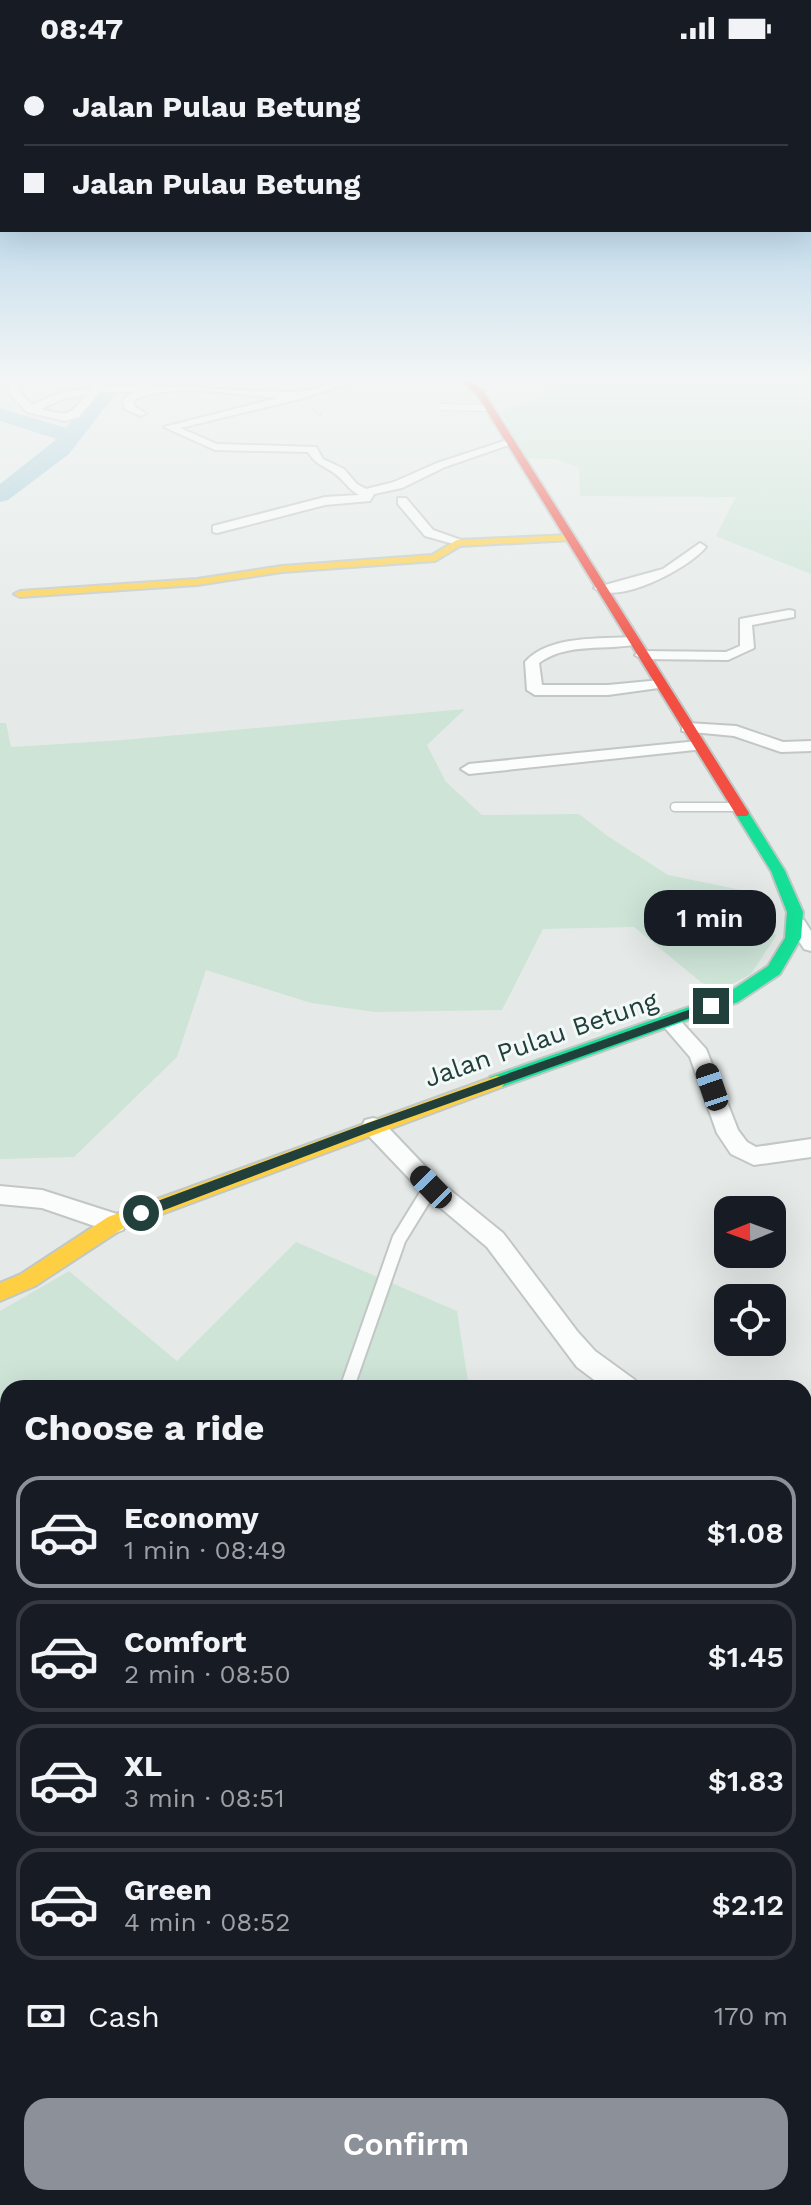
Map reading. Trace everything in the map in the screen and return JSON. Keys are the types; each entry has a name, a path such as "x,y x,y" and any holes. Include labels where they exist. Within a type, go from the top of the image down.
{"street":[{"path":"344,476 353,487 365,493 398,485 417,476"},
{"path":"529,476 778,871 797,924 811,945"},
{"path":"217,529 325,501 366,498 368,495 365,493"},
{"path":"402,501 429,533 457,543 513,543 569,538"},
{"path":"20,594 181,584 298,568 435,558 457,543"},
{"path":"601,588 656,577 685,561 700,547"},
{"path":"661,684 608,690 535,690 532,662 560,649 638,648 728,656 747,648 745,622 789,614"},
{"path":"688,728 736,731 781,747 811,746"},
{"path":"469,769 698,746"},
{"name":"Jalan Pulau Betung","path":"0,1292 28,1280 115,1223 373,1126 669,1021 762,983 784,960 797,924"},
{"path":"669,1021 699,1054 728,1133 739,1148 754,1156 811,1148"},
{"path":"373,1126 431,1187 495,1240 568,1339 586,1359 615,1380"},
{"path":"0,1195 42,1199 115,1223"}],"lane":[{"path":"675,807 738,807"},
{"path":"350,1380 399,1239 431,1187"}],"path":[{"path":"0,491 20,476"}],"green space":[{"path":"579,476 811,476 811,574 716,536 736,497 580,496"},
{"path":"465,709 427,745 446,782 482,815 579,814 668,875 751,892 776,936 751,974 725,988 702,983 634,927 543,929 502,1010 375,1012 311,1003 206,970 177,1057 74,1157 0,1159 0,723 6,723 11,747"},
{"path":"296,1242 457,1311 468,1380 0,1380 0,1311 69,1271 177,1361"}],"waterway":[{"path":"0,495 25,476"}],"traffic: fast":[{"path":"496,1082 732,998 774,970 793,938 795,912 778,871 742,813"}],"traffic: slow":[{"path":"20,594 197,582 282,569 435,558 457,543 569,538"},
{"path":"0,1292 28,1280 115,1223 496,1082"}],"traffic: jam":[{"path":"532,476 742,813"}],"route":[{"path":"141,1213 373,1126 711,1006"}]}
